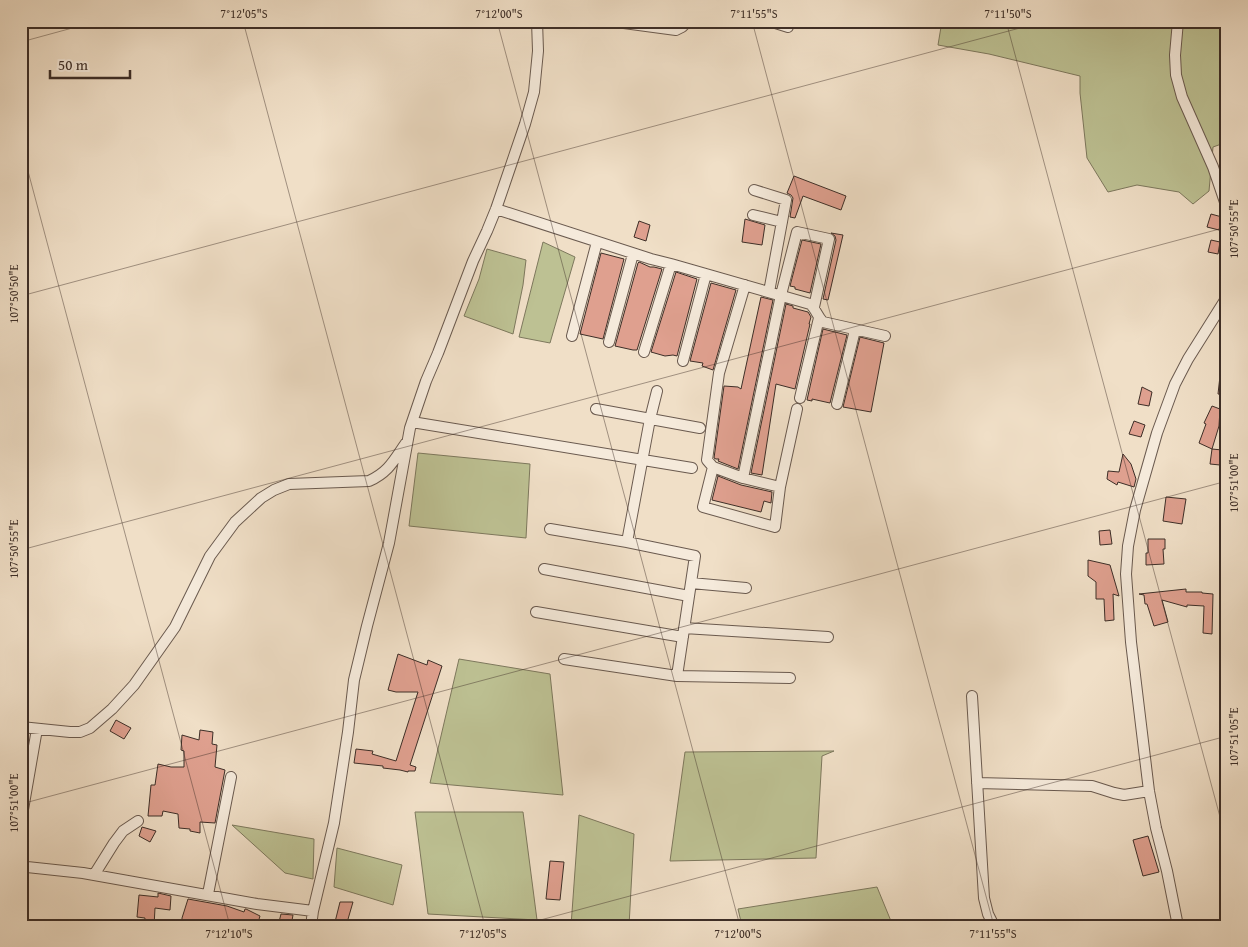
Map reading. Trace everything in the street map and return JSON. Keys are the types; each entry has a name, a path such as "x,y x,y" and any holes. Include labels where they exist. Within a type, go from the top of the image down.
{"street":[{"path":"311,926 334,823 354,680 366,626 389,543 412,422 473,261 496,209 519,141 534,92 538,51 537,21"},
{"path":"609,21 676,30 682,28 688,21"},
{"path":"769,21 788,27"},
{"path":"1178,21 1175,55 1176,75 1182,97 1213,167 1227,208"},
{"path":"754,190 786,200 770,292"},
{"path":"496,209 633,254 770,292 782,293 810,304 823,322 886,336"},
{"path":"752,215 782,222"},
{"path":"744,478 782,293 797,232 828,239 814,307"},
{"path":"572,336 597,242"},
{"path":"610,342 633,254"},
{"path":"644,352 671,264"},
{"path":"683,361 706,274"},
{"path":"745,285 719,373 707,460 713,467 744,478 780,487"},
{"path":"1178,926 1149,791 1131,642 1126,574 1128,546 1135,510 1175,384 1188,359 1227,297"},
{"path":"1217,314 1227,308"},
{"path":"713,467 703,507 775,527 780,487 819,318"},
{"path":"836,404 855,330"},
{"path":"627,542 650,419 657,392"},
{"path":"596,408 700,428"},
{"path":"412,422 692,468"},
{"path":"21,727 70,732 80,732 90,728 112,709 134,685 175,627 210,556 235,522 260,498 289,484 369,481 379,476 388,468 408,440"},
{"path":"550,529 695,556 677,676"},
{"path":"544,569 689,596"},
{"path":"691,583 746,588"},
{"path":"536,612 684,632 828,637"},
{"path":"564,659 677,676 790,678"},
{"path":"972,696 984,898 988,914 994,926"},
{"path":"21,821 37,729"},
{"path":"208,894 231,777"},
{"path":"977,783 1092,786 1124,795 1149,791"},
{"path":"94,875 123,831 138,821"},
{"path":"21,864 27,867 94,875 257,904 313,911"}],"green space":[{"path":"942,21 1227,21 1227,142 1213,147 1209,191 1193,204 1179,192 1137,185 1108,192 1087,158 1080,76 989,54 938,45"},
{"path":"543,242 575,257 550,343 519,337"},
{"path":"487,249 526,260 513,334 464,316 479,279"},
{"path":"418,453 530,464 526,538 409,526"},
{"path":"459,659 550,674 563,795 430,783"},
{"path":"834,751 822,756 816,858 670,861 685,752"},
{"path":"415,812 523,812 537,920 428,914"},
{"path":"579,815 634,834 629,926 571,926"},
{"path":"232,825 314,839 313,879 285,873"},
{"path":"337,848 402,865 393,905 334,887"},
{"path":"877,887 893,926 742,926 738,909"}],"building":[{"path":"794,176 846,196 841,210 803,196 795,218 790,217 793,198 787,193"},
{"path":"1211,214 1222,217 1219,230 1207,227"},
{"path":"745,219 765,225 762,245 742,242"},
{"path":"639,221 650,225 646,241 634,237"},
{"path":"831,233 843,235 828,300 823,299 836,240 835,236"},
{"path":"802,240 821,244 810,293 790,286"},
{"path":"1211,240 1220,242 1218,254 1208,252"},
{"path":"601,253 624,259 603,339 580,334"},
{"path":"639,262 650,267 662,269 637,350 633,350 615,346"},
{"path":"676,272 697,279 677,356 665,356 651,352"},
{"path":"711,283 736,290 713,370 702,366 703,363 690,361"},
{"path":"761,297 773,300 738,469 714,458 724,386 741,389"},
{"path":"786,304 808,312 811,317 795,389 776,384 762,475 751,473"},
{"path":"823,329 847,335 830,403 812,399 812,401 807,400"},
{"path":"860,337 884,343 871,412 843,407"},
{"path":"1221,367 1227,368 1227,395 1218,394"},
{"path":"1142,387 1152,392 1149,406 1138,404"},
{"path":"1212,406 1220,409 1219,426 1212,449 1199,443 1206,424 1204,423"},
{"path":"1134,421 1145,425 1141,437 1129,434"},
{"path":"1212,449 1222,450 1220,465 1210,464"},
{"path":"1123,454 1131,464 1136,479 1134,487 1118,482 1117,485 1107,479 1108,471 1119,472"},
{"path":"718,476 741,485 772,492 771,503 764,501 761,512 712,500"},
{"path":"1166,497 1186,499 1182,524 1163,521"},
{"path":"1110,530 1112,544 1100,545 1099,531"},
{"path":"1148,539 1165,539 1165,549 1163,549 1164,564 1146,565"},
{"path":"1088,560 1110,565 1119,596 1113,594 1114,620 1105,621 1104,599 1096,599 1096,582 1088,576"},
{"path":"1186,589 1186,592 1213,594 1212,634 1203,633 1204,606 1187,605 1187,607 1162,600 1168,622 1154,626 1147,604 1145,604 1144,595 1139,594"},
{"path":"398,654 427,665 428,660 442,666 410,765 416,767 415,771 408,772 383,768 383,766 354,763 356,749 373,751 372,754 396,761 418,692 388,690"},
{"path":"116,720 131,728 124,739 110,731"},
{"path":"200,730 213,732 212,744 217,745 215,767 225,770 215,823 200,822 200,833 190,831 190,829 179,828 178,814 163,811 162,816 148,816 151,785 155,785 158,764 184,767 184,751 181,750 182,735 199,740"},
{"path":"142,827 156,831 150,842 139,836"},
{"path":"1148,836 1159,872 1143,876 1133,840"},
{"path":"550,861 564,862 560,900 546,899"},
{"path":"158,893 171,896 170,910 155,908 154,926 144,926 145,918 137,917 139,895 158,897"},
{"path":"188,899 227,906 244,912 246,909 260,916 257,926 218,926 220,922 195,920 193,926 182,926 182,918"},
{"path":"340,902 353,902 346,926 334,926"},
{"path":"281,914 293,915 291,926 278,926"}]}
